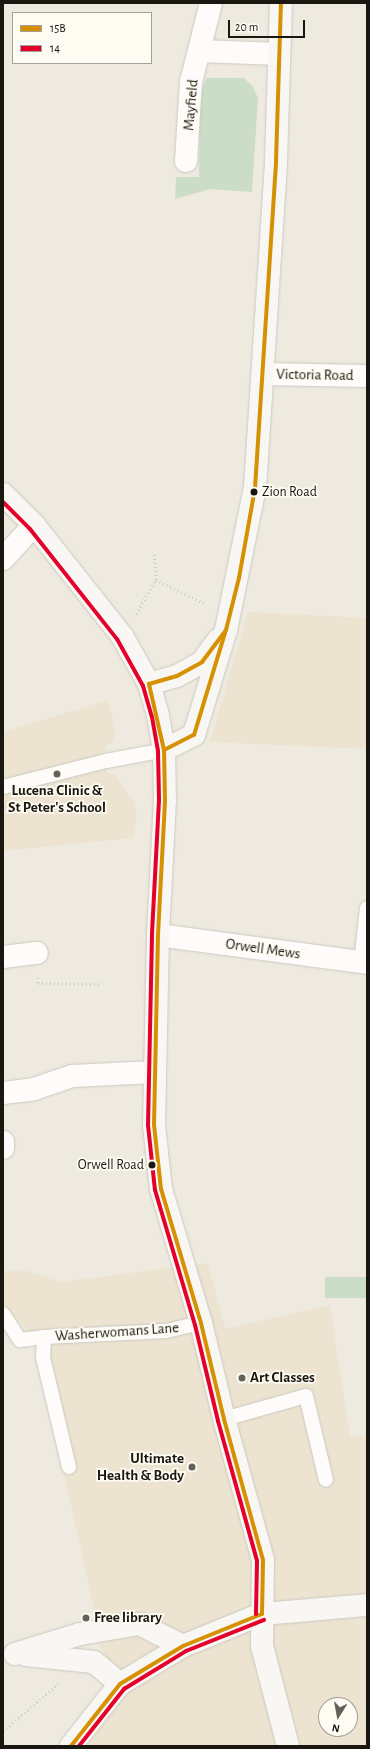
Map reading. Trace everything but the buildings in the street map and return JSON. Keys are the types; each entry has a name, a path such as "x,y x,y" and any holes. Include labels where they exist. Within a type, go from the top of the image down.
{"street":[{"name":"Mayfield","path":"186,161 191,82 211,3"},
{"path":"164,750 194,736 226,630 255,488 276,161 281,3"},
{"path":"200,51 279,54"},
{"name":"Victoria Road","path":"263,374 367,376"},
{"path":"3,494 34,525 99,604 122,636 149,684 164,750 165,800 158,936 154,1125 161,1189 201,1322 224,1419 263,1560 262,1646 288,1746"},
{"path":"3,559 34,525"},
{"path":"149,684 177,676 202,662 226,630"},
{"name":"Orwell Mews","path":"158,936 364,963"},
{"path":"3,956 37,953"},
{"path":"3,1093 34,1089 72,1076 155,1072"},
{"path":"3,1142 3,1148"},
{"path":"78,1743 120,1684 183,1646 262,1614 367,1605"},
{"path":"9,1655 80,1634 139,1624 183,1646"},
{"path":"9,1655 94,1662 120,1684"}],"lane":[{"path":"3,788 106,761 164,750"},
{"path":"364,963 367,908"},
{"path":"3,1314 20,1340 44,1337"},
{"name":"Washerwomans Lane","path":"69,1467 43,1357 44,1337 166,1331 201,1322"},
{"path":"224,1419 306,1396 326,1480"}],"path":[{"path":"134,617 156,580 154,552"},
{"path":"156,580 205,603"},
{"path":"37,953 38,983 102,984"},
{"path":"3,1731 49,1689"}],"shaded area":[{"path":"248,612 367,618 367,749 210,742"},
{"name":"Lucena Clinic & St Peter's School","path":"108,700 115,729 114,738 110,744 105,746 107,772 116,776 134,802 137,815 133,838 3,851 3,732"},
{"path":"208,1263 225,1329 330,1305 350,1437 367,1435 367,1746 71,1746 120,1684 95,1636 95,1613 63,1469 49,1357 3,1304 3,1272 24,1270 61,1282"}],"green space":[{"path":"207,78 244,78 253,87 258,98 252,192 210,189 175,199 176,177 199,177 200,93"},
{"path":"325,1277 367,1277 367,1298 325,1298"}],"transit line":[{"name":"15B","path":"262,1614 263,1560 224,1419 201,1323 161,1189 154,1125 158,935 165,800 164,750 149,684 177,676 202,662 226,630 239,578 255,488 276,161 281,3"},
{"name":"14","path":"3,502 30,529 117,639 143,686 152,717 158,751 159,800 152,935 148,1125 155,1190 195,1325 218,1421 257,1561 256,1614"},
{"name":"15B","path":"164,750 194,735 225,633"},
{"name":"15B","path":"71,1746 120,1684 183,1646 262,1614"},
{"name":"14","path":"79,1746 124,1689 186,1651 264,1620"}],"place":[{"name":"Zion Road","path":"254,492"},
{"name":"Lucena Clinic & St Peter's School","path":"57,774"},
{"name":"Orwell Road","path":"152,1165"},
{"name":"Art Classes","path":"242,1378"},
{"name":"Ultimate Health & Body","path":"192,1467"},
{"name":"Free library","path":"86,1618"}]}
